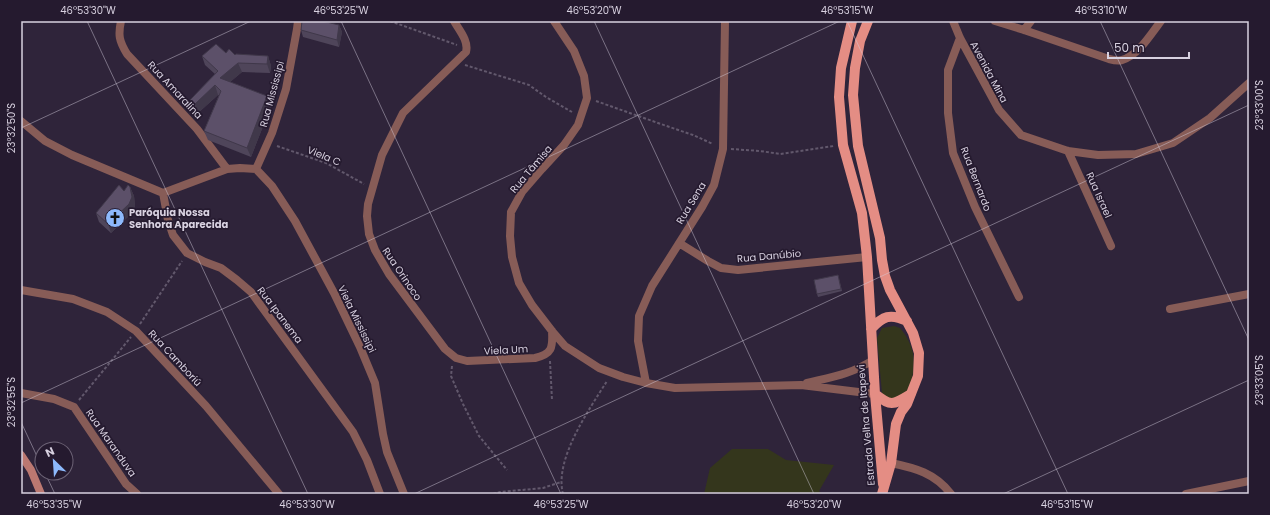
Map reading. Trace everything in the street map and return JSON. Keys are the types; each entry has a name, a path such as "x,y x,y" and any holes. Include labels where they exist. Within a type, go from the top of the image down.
{"main road":[{"name":"Estrada Velha de Itapevi","path":"852,21 847,38 840,76 839,97 843,145 862,213 867,257 875,394 883,492"},
{"name":"Estrada Velha de Itapevi","path":"868,21 860,41 855,68 853,95 858,146 879,232 886,276 890,290 913,333 919,353 918,376 907,404 901,412 896,424 891,463 883,492"},
{"path":"872,329 877,323 887,317 899,317 907,321"},
{"path":"875,394 885,402 892,403 897,403 911,394"}],"street":[{"name":"Rua Amaralina","path":"121,21 119,32 121,43 127,54 197,129 227,169"},
{"name":"Rua Mississipi","path":"256,168 272,133 286,89 298,21"},
{"path":"454,21 463,36 467,48"},
{"name":"Rua Tâmisa","path":"554,21 574,51 584,76 587,98 578,125 564,145 522,192 511,212 510,236 512,257 519,282 532,305 552,331 565,346 599,368 646,383 675,388 802,385 875,394"},
{"name":"Rua Sena","path":"646,383 638,340 639,316 652,286 702,207 714,185 723,149 725,21"},
{"name":"Avenida Mina","path":"953,21 960,38 998,110 1021,135 1068,151 1098,155 1136,154 1174,143 1210,118 1249,83"},
{"path":"995,21 1109,60 1121,61 1131,56 1143,45 1161,21"},
{"path":"1024,30 1031,21"},
{"name":"Rua Bernardo","path":"960,38 948,70 948,113 953,153 975,206 1019,297"},
{"name":"Rua Orinoco","path":"445,349 389,274 375,250 369,234 367,216 368,204 382,155 403,113 457,62 466,52 467,48"},
{"path":"21,121 45,141 72,155 163,193 227,169 256,168"},
{"name":"Rua Israel","path":"1068,151 1112,246"},
{"name":"Viela Mississipi","path":"256,168 272,186 295,221 334,293 360,347 375,383 387,452 404,494"},
{"name":"Rua Ipanema","path":"163,193 168,220 173,235 187,253 221,268 251,292 353,432 367,460 380,494"},
{"name":"Rua Danúbio","path":"679,243 721,268 738,270 867,257"},
{"name":"Rua Camboriú","path":"21,290 74,299 107,312 136,331 206,406 279,494"},
{"path":"1170,309 1249,294"},
{"path":"550,351 552,344 552,331"},
{"name":"Viela Um","path":"445,349 456,358 467,361 535,358 544,356 550,351"},
{"name":"Rua Tâmisa","path":"802,385 847,373 861,368 873,360"},
{"name":"Rua Maranduva","path":"21,393 54,399 74,407 126,484 137,494"},
{"path":"21,455 31,470 41,494"},
{"path":"891,463 916,469 935,477 951,494"},
{"path":"1186,494 1249,481"}],"path":[{"path":"390,21 467,48"},
{"path":"457,62 529,85 546,97 581,117"},
{"path":"587,98 693,135 723,149 760,151 780,154 843,145"},
{"name":"Viela C","path":"268,142 326,164 372,188"},
{"path":"74,407 136,331 187,253"},
{"path":"550,351 552,400"},
{"path":"452,355 451,376 463,404 479,436 507,470"},
{"path":"563,494 561,482 563,466 576,433 612,373"},
{"path":"494,494 500,492 543,488 561,482"}],"green space":[{"path":"894,326 900,328 908,340 913,353 914,365 910,385 904,395 899,398 889,399 882,393 877,338 882,328"},
{"path":"732,449 768,449 786,460 834,465 819,491 823,494 704,494 710,468"}],"building":[{"path":"302,21 322,21 339,25 337,40 301,30"},
{"path":"216,44 226,53 229,49 235,55 268,56 267,64 238,63 220,78 267,96 247,148 204,131 221,91 215,85 195,104 190,100 218,71 202,56"},
{"path":"119,185 124,191 128,185 130,187 132,197 129,204 108,224 96,213"},
{"path":"838,275 841,289 817,294 814,280"}],"place":[{"name":"Paróquia Nossa Senhora Aparecida","path":"115,218"}]}
